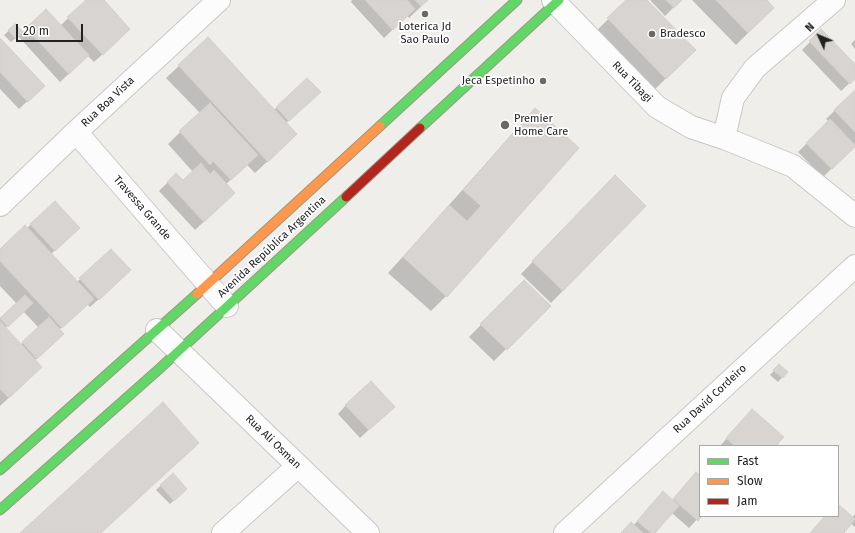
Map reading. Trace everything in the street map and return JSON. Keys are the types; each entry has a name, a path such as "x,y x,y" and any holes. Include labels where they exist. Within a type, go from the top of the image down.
{"main road":[{"name":"Avenida República Argentina","path":"0,470 209,284 517,0"},
{"name":"Avenida República Argentina","path":"0,510 178,351 556,1"}],"street":[{"name":"Rua Boa Vista","path":"0,205 218,0"},
{"path":"724,138 733,98 754,68 834,0"},
{"name":"Rua Tibagi","path":"556,1 657,107 691,128 724,138 793,166 855,216"},
{"name":"Travessa Grande","path":"76,132 227,306"},
{"name":"Rua David Cordeiro","path":"565,533 855,266"},
{"name":"Rua Ali Osman","path":"157,330 368,533"},
{"path":"223,533 298,466"}],"building":[{"path":"86,0 104,0 130,29 103,55 67,17"},
{"path":"365,0 407,0 415,9 393,30"},
{"path":"415,0 428,0 421,6"},
{"name":"Bradesco","path":"626,0 647,0 696,50 666,79 607,18"},
{"path":"666,0 682,0 674,8"},
{"path":"716,0 767,0 774,8 748,33"},
{"path":"46,9 89,55 69,74 26,28"},
{"path":"15,24 23,32 16,39 8,30"},
{"path":"821,29 855,64 855,79 850,84 809,41"},
{"path":"208,37 297,134 268,162 178,65"},
{"path":"1,39 45,86 28,102 0,72"},
{"path":"307,78 321,92 289,121 276,107"},
{"path":"855,90 855,132 834,110"},
{"path":"210,103 258,155 231,180 213,161 210,165 179,131"},
{"path":"535,108 579,148 447,297 403,257 449,205 467,221 481,206 463,190"},
{"path":"830,119 855,145 855,147 832,169 806,143"},
{"path":"201,163 210,174 214,170 235,193 204,222 167,182 176,173 183,180"},
{"path":"615,175 646,206 563,291 532,261"},
{"path":"55,201 80,228 55,251 30,224"},
{"path":"25,225 94,299 62,328 0,261 0,249"},
{"path":"111,249 131,270 99,300 79,278"},
{"path":"524,280 551,306 507,350 480,324"},
{"path":"25,295 33,303 8,327 0,318"},
{"path":"49,317 64,334 37,359 22,342"},
{"path":"0,321 42,367 9,398 0,389"},
{"path":"779,364 788,372 783,378 773,370"},
{"path":"371,381 395,407 369,430 345,405"},
{"path":"163,402 199,443 101,533 20,533"},
{"path":"752,409 784,437 777,445 734,445 726,438"},
{"path":"696,472 699,474 699,517 701,517 698,521 673,499"},
{"path":"173,473 187,489 174,501 160,485"},
{"path":"663,491 679,506 655,533 651,533 637,521"},
{"path":"839,505 855,519 844,533 811,532 824,517 839,517"},
{"path":"631,522 643,533 621,533"}],"traffic: fast":[{"path":"380,126 517,0"},
{"path":"420,128 559,0"},
{"path":"0,510 158,370 346,197"},
{"path":"0,470 197,294"}],"traffic: slow":[{"path":"197,294 380,126"}],"traffic: jam":[{"path":"346,197 420,128"}],"place":[{"name":"Loterica Jd Sao Paulo","path":"425,14"},
{"name":"Bradesco","path":"652,34"},
{"name":"Jeca Espetinho","path":"543,81"},
{"name":"Premier Home Care","path":"505,125"}]}
